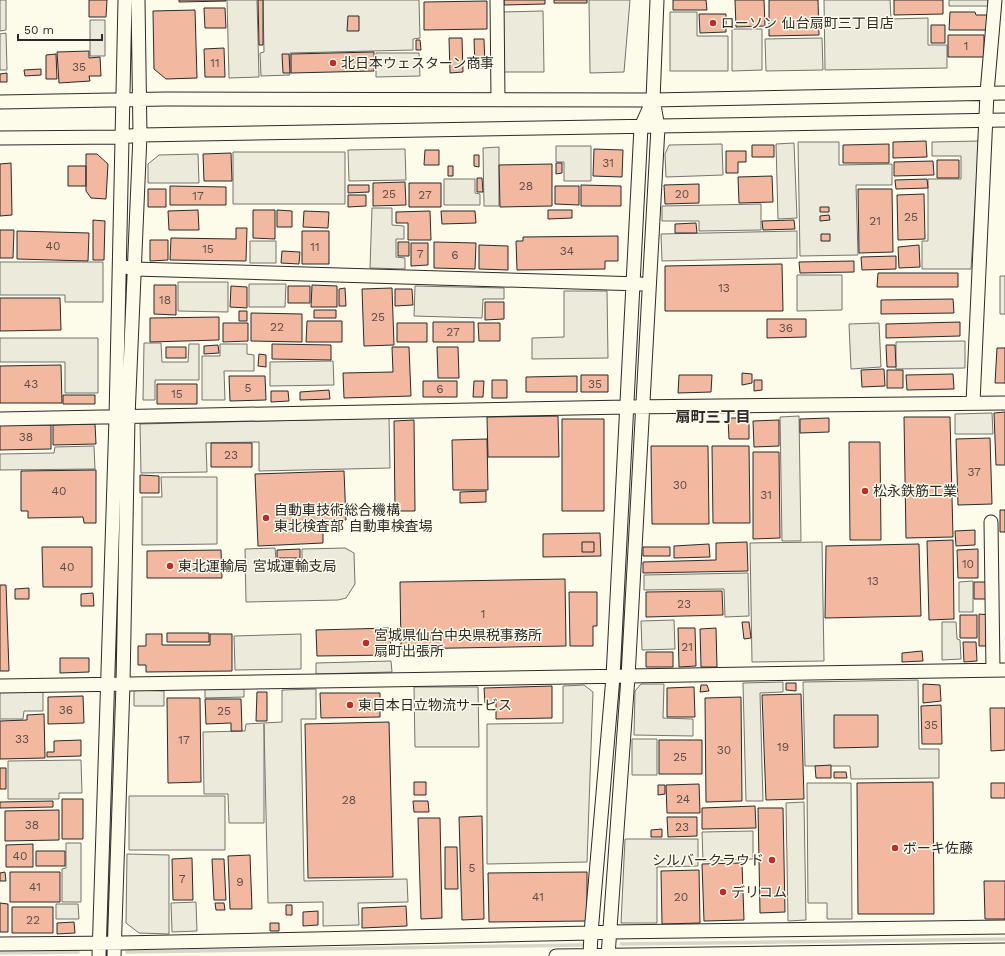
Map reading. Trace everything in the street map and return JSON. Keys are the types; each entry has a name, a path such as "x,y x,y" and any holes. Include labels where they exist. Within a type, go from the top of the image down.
{"street":[{"path":"114,956 123,684 122,417 118,266 125,0"},
{"path":"99,956 107,685 122,417 134,269 140,135 138,0"},
{"path":"497,0 498,100"},
{"path":"608,956 628,677 658,127 653,100 657,0"},
{"path":"973,403 987,93 995,0"},
{"path":"0,102 139,99 653,100 1005,93"},
{"path":"590,956 590,933 613,677 640,127 653,100"},
{"path":"0,138 1005,120"},
{"path":"118,266 134,269 649,284"},
{"path":"0,420 627,407 1005,403"},
{"path":"0,686 999,670 991,522"},
{"path":"0,944 610,932 1005,927"},
{"path":"556,956 1005,950"}],"shaded area":[{"path":"0,0 6,0 6,30 0,31"},
{"path":"227,0 257,0 259,77 229,78"},
{"path":"263,0 419,0 420,38 413,39 413,50 290,53 290,75 261,76 260,53 264,52"},
{"path":"589,0 630,0 624,72 590,73"},
{"path":"824,0 890,0 891,19 928,18 928,45 947,45 947,68 825,70"},
{"path":"949,0 988,0 988,6 949,6"},
{"path":"543,11 544,72 504,72 503,12"},
{"path":"670,12 697,12 697,36 728,36 728,71 670,71"},
{"path":"90,20 105,20 105,56 90,56"},
{"path":"732,29 762,29 762,70 732,71"},
{"path":"6,33 7,70 0,70 0,34"},
{"path":"822,38 823,70 766,71 765,39"},
{"path":"376,53 419,53 420,76 376,77"},
{"path":"979,141 971,269 922,269 922,241 928,241 928,179 961,179 961,156 932,156 932,142"},
{"path":"798,142 839,142 839,165 892,164 892,185 856,185 858,255 800,256"},
{"path":"794,143 797,218 778,219 776,144"},
{"path":"722,144 723,175 666,177 665,154 669,145"},
{"path":"556,146 591,146 591,181 564,181 564,162 556,162"},
{"path":"499,147 499,206 484,206 483,148"},
{"path":"405,149 406,180 349,181 348,150"},
{"path":"233,152 345,152 345,204 233,204"},
{"path":"198,154 199,183 148,183 148,164 159,155"},
{"path":"444,179 475,179 475,193 480,194 480,205 444,205"},
{"path":"761,204 761,230 699,231 699,221 662,221 662,206"},
{"path":"372,208 392,208 392,225 404,226 404,239 396,239 396,257 405,258 405,269 370,268"},
{"path":"797,231 797,258 662,261 661,234"},
{"path":"250,241 276,241 276,263 250,263"},
{"path":"0,262 103,262 103,302 65,302 65,295 0,295"},
{"path":"797,275 842,275 842,310 797,311"},
{"path":"1000,276 1005,276 1005,314 1000,314"},
{"path":"178,282 228,282 228,312 178,311"},
{"path":"249,284 286,284 285,307 249,307"},
{"path":"415,286 504,288 504,299 483,299 482,318 414,316"},
{"path":"564,291 607,291 608,358 532,359 532,338 564,337"},
{"path":"879,323 881,367 851,369 849,324"},
{"path":"0,338 98,338 98,393 65,393 65,362 0,362"},
{"path":"965,341 965,368 896,369 896,342"},
{"path":"144,343 161,343 162,362 188,362 189,344 199,344 199,380 155,380 155,400 143,400"},
{"path":"220,344 247,344 247,354 254,355 254,371 224,371 225,400 202,400 202,356 220,356"},
{"path":"333,361 334,385 270,386 270,362"},
{"path":"992,413 993,434 955,434 955,414"},
{"path":"799,416 801,541 782,541 780,417"},
{"path":"389,418 390,468 259,471 259,442 206,443 207,472 141,473 140,424"},
{"path":"94,446 95,469 0,470 0,454 54,453 55,447"},
{"path":"161,477 217,477 217,544 142,545 142,497 162,497"},
{"path":"822,542 824,661 752,662 750,543"},
{"path":"275,548 276,560 302,560 302,549 345,548 354,553 355,584 346,598 338,600 246,602 245,549"},
{"path":"748,573 749,616 725,617 724,589 644,590 644,575"},
{"path":"973,581 973,612 959,612 959,582"},
{"path":"674,620 675,649 642,650 641,621"},
{"path":"942,622 956,622 957,639 960,640 961,659 942,660"},
{"path":"301,634 301,669 235,670 234,636"},
{"path":"391,661 392,672 316,674 316,663"},
{"path":"918,680 919,749 939,749 939,778 851,779 850,766 805,766 803,682"},
{"path":"783,682 783,692 760,693 763,801 746,801 743,683"},
{"path":"641,684 664,684 663,718 693,719 693,736 634,735 635,691"},
{"path":"584,685 593,692 587,862 487,864 487,724 563,723 563,686"},
{"path":"414,687 478,687 479,747 415,747"},
{"path":"244,688 244,697 205,698 205,689"},
{"path":"316,689 316,719 301,719 304,881 407,879 408,902 358,903 359,925 323,926 323,902 268,903 264,724 264,823 229,823 228,794 204,794 203,732 245,731 246,724 282,722 282,690"},
{"path":"134,690 164,691 164,706 134,706"},
{"path":"0,692 43,692 43,711 24,711 23,719 0,719"},
{"path":"632,739 657,739 657,775 632,775"},
{"path":"81,760 82,793 59,793 59,799 8,799 8,761"},
{"path":"807,783 851,783 852,919 827,919 827,903 808,903"},
{"path":"129,796 225,796 225,850 129,850"},
{"path":"804,802 806,920 788,921 786,803"},
{"path":"753,831 753,859 703,861 702,832"},
{"path":"625,839 698,839 698,866 657,867 657,923 621,923"},
{"path":"66,843 81,843 81,902 62,902 62,869 66,868"},
{"path":"127,854 169,855 169,934 139,933 126,923"},
{"path":"196,902 197,931 172,932 171,903"},
{"path":"56,904 78,904 79,919 56,919"}],"building":[{"path":"89,0 107,0 106,17 89,17"},
{"path":"179,0 226,0 226,1 179,2"},
{"path":"258,0 263,0 263,45 259,45"},
{"path":"504,0 545,0 545,4 504,5"},
{"path":"554,0 587,0 587,3 554,3"},
{"path":"673,0 706,0 707,10 673,10"},
{"path":"735,0 764,0 765,26 736,27"},
{"path":"769,0 818,0 819,35 769,36"},
{"path":"894,0 943,0 943,14 894,15"},
{"path":"487,1 487,29 424,30 424,2"},
{"path":"204,8 225,8 226,28 205,28"},
{"path":"195,10 197,78 166,79 154,69 153,11"},
{"path":"950,12 975,12 976,15 987,15 987,30 949,30"},
{"name":"ローソン 仙台扇町三丁目店","path":"699,14 726,14 726,32 700,33"},
{"path":"348,16 359,16 359,31 347,31"},
{"path":"931,25 945,25 945,43 931,43"},
{"path":"948,35 984,35 984,57 948,57"},
{"path":"449,38 462,38 463,72 450,73"},
{"path":"474,39 484,39 485,68 475,68"},
{"path":"416,40 420,40 421,50 416,50"},
{"path":"224,48 225,77 205,77 204,49"},
{"path":"89,51 89,58 100,57 101,76 89,76 90,81 59,83 57,52"},
{"name":"北日本ウェスターン商事","path":"374,52 374,71 291,73 291,54"},
{"path":"56,54 57,79 46,79 46,55"},
{"path":"282,54 289,54 290,73 283,73"},
{"path":"41,69 41,75 25,76 24,70"},
{"path":"7,73 7,82 0,82 0,74"},
{"path":"926,141 927,157 893,158 893,142"},
{"path":"889,144 889,163 843,163 843,145"},
{"path":"752,145 774,145 774,157 752,157"},
{"path":"594,149 623,150 622,177 593,176"},
{"path":"425,150 439,150 439,165 424,165"},
{"path":"726,151 746,151 746,162 738,162 738,173 726,173"},
{"path":"231,153 232,181 204,181 203,154"},
{"path":"86,154 97,154 108,164 106,199 91,198 86,191"},
{"path":"474,155 479,155 479,167 474,166"},
{"path":"937,160 959,160 959,178 937,178"},
{"path":"933,161 934,175 894,176 894,162"},
{"path":"11,163 12,215 0,216 0,164"},
{"path":"556,163 562,163 562,173 556,174"},
{"path":"552,164 552,206 500,207 499,165"},
{"path":"68,166 86,166 86,186 68,186"},
{"path":"448,166 453,166 453,176 448,176"},
{"path":"772,176 773,202 739,203 738,177"},
{"path":"477,178 482,178 483,192 477,192"},
{"path":"927,179 928,188 896,189 895,180"},
{"path":"405,182 406,205 373,206 373,183"},
{"path":"409,183 441,183 441,207 409,207"},
{"path":"699,184 699,203 665,204 664,185"},
{"path":"348,185 369,185 369,192 348,193"},
{"path":"581,185 621,186 621,206 581,206"},
{"path":"170,186 226,187 226,205 170,205"},
{"path":"555,186 579,186 579,205 555,204"},
{"path":"148,189 166,189 166,207 148,207"},
{"path":"858,189 892,189 893,252 859,253"},
{"path":"924,194 925,239 898,240 897,195"},
{"path":"348,195 366,195 366,206 348,207"},
{"path":"820,207 829,207 829,212 820,212"},
{"path":"198,210 199,230 169,230 168,211"},
{"path":"253,210 275,210 275,239 253,238"},
{"path":"277,210 292,211 292,227 277,227"},
{"path":"548,210 572,210 572,218 548,219"},
{"path":"304,211 329,212 328,228 303,227"},
{"path":"430,211 431,240 408,240 408,223 396,223 396,212"},
{"path":"441,211 475,211 476,223 442,224"},
{"path":"829,215 830,220 820,221 820,216"},
{"path":"93,220 105,221 104,260 93,260"},
{"path":"794,220 795,229 763,230 762,221"},
{"path":"696,223 697,233 675,233 675,224"},
{"path":"236,228 247,228 246,261 170,260 171,238 236,239"},
{"path":"0,230 14,230 13,258 0,258"},
{"path":"17,231 89,233 88,261 17,259"},
{"path":"302,231 329,231 329,264 302,264"},
{"path":"821,234 830,234 830,241 821,241"},
{"path":"618,236 618,261 605,261 605,269 517,270 516,241 523,241 523,237"},
{"path":"150,240 168,240 168,260 150,261"},
{"path":"398,242 409,242 409,256 398,256"},
{"path":"434,242 476,243 475,269 434,268"},
{"path":"411,243 428,243 428,265 411,266"},
{"path":"479,245 508,246 508,270 479,269"},
{"path":"919,245 920,267 899,268 898,247"},
{"path":"282,251 300,252 299,264 281,263"},
{"path":"896,256 896,269 862,270 861,257"},
{"path":"854,261 854,272 800,273 799,262"},
{"path":"782,264 783,311 665,311 665,266"},
{"path":"878,273 958,273 958,287 877,287"},
{"path":"154,285 176,285 176,315 154,314"},
{"path":"312,285 337,286 337,307 311,307"},
{"path":"231,286 247,287 247,308 230,307"},
{"path":"288,286 310,286 310,303 288,303"},
{"path":"345,288 346,306 339,306 339,289"},
{"path":"392,288 394,345 364,346 362,289"},
{"path":"395,289 412,289 413,305 395,306"},
{"path":"0,298 60,298 61,330 0,331"},
{"path":"953,299 954,313 881,314 881,300"},
{"path":"485,302 504,302 504,319 485,320"},
{"path":"314,310 336,310 336,318 314,318"},
{"path":"239,311 247,311 247,321 239,321"},
{"path":"251,313 302,314 302,342 251,341"},
{"path":"219,317 219,340 150,342 150,318"},
{"path":"767,319 806,319 806,337 767,338"},
{"path":"307,321 342,321 342,342 306,342"},
{"path":"433,322 474,322 474,342 433,342"},
{"path":"960,322 960,336 886,338 886,324"},
{"path":"223,323 248,323 248,341 223,342"},
{"path":"397,323 427,323 427,342 397,342"},
{"path":"478,323 500,323 500,341 479,341"},
{"path":"272,344 331,345 331,360 272,359"},
{"path":"218,345 219,353 204,354 204,346"},
{"path":"886,345 895,345 896,367 887,367"},
{"path":"166,347 186,347 186,358 166,358"},
{"path":"392,347 409,347 411,396 344,398 343,373 393,372"},
{"path":"437,347 458,347 459,378 438,378"},
{"path":"997,348 1005,348 1005,383 995,383"},
{"path":"259,354 266,355 266,367 258,366"},
{"path":"61,365 62,403 0,403 0,366"},
{"path":"884,369 885,386 862,387 861,370"},
{"path":"887,370 903,370 903,388 887,388"},
{"path":"742,373 752,374 752,383 742,385"},
{"path":"953,374 954,389 907,390 906,375"},
{"path":"581,375 608,375 608,392 581,392"},
{"path":"679,375 712,375 711,392 678,393"},
{"path":"229,376 265,376 266,400 230,401"},
{"path":"577,376 577,392 526,392 526,377"},
{"path":"492,380 507,380 507,398 492,398"},
{"path":"754,380 762,380 762,390 754,391"},
{"path":"423,381 457,381 457,397 423,397"},
{"path":"474,381 484,381 483,397 473,397"},
{"path":"157,384 197,384 197,404 157,404"},
{"path":"329,390 330,399 300,400 300,392"},
{"path":"271,391 288,391 289,401 271,402"},
{"path":"63,395 95,395 95,404 63,404"},
{"path":"1005,412 1005,465 996,465 994,413"},
{"path":"558,416 559,457 488,457 487,417"},
{"path":"904,417 950,417 953,537 906,538"},
{"path":"728,418 749,418 749,439 729,439"},
{"path":"829,418 829,432 800,433 800,419"},
{"path":"562,419 604,419 604,511 562,511"},
{"path":"414,420 415,511 395,511 394,421"},
{"path":"779,420 779,446 754,447 753,421"},
{"path":"95,424 96,444 53,445 53,425"},
{"path":"0,425 51,425 51,449 0,450"},
{"path":"990,438 992,504 958,505 956,439"},
{"path":"487,439 488,490 453,490 452,440"},
{"name":"松永鉄筋工業","path":"849,442 880,442 881,540 850,540"},
{"path":"211,443 252,443 252,467 211,467"},
{"path":"651,446 708,446 709,524 652,524"},
{"path":"712,446 749,446 750,523 713,523"},
{"path":"753,452 779,452 780,538 753,539"},
{"path":"96,470 96,523 84,523 83,517 28,518 28,511 21,511 21,471"},
{"path":"344,471 346,520 323,521 323,543 258,546 255,474"},
{"path":"140,475 159,476 159,493 140,493"},
{"path":"486,491 486,502 460,503 460,492"},
{"path":"1000,510 1005,510 1005,532 1000,532"},
{"path":"975,530 975,545 956,546 955,531"},
{"path":"600,533 601,556 543,557 543,534"},
{"path":"953,540 954,619 929,620 927,541"},
{"path":"582,542 594,542 594,552 582,552"},
{"path":"747,542 748,571 643,573 643,562 716,560 716,543"},
{"path":"709,544 710,557 674,558 674,546"},
{"path":"919,544 921,616 825,618 826,546"},
{"path":"42,547 92,547 92,587 43,587"},
{"path":"643,547 670,547 670,556 643,556"},
{"path":"300,549 300,558 277,558 277,550"},
{"path":"978,549 978,578 958,578 957,550"},
{"path":"221,550 222,578 147,578 147,551"},
{"path":"565,579 566,646 401,649 400,582"},
{"path":"974,582 987,582 988,599 974,599"},
{"path":"0,585 6,585 9,671 0,671"},
{"path":"29,588 29,599 15,599 15,589"},
{"path":"722,591 723,615 646,617 646,592"},
{"path":"569,592 597,592 597,626 593,626 593,646 570,646"},
{"path":"93,593 94,606 81,606 81,594"},
{"path":"979,614 989,615 988,646 979,646"},
{"path":"960,615 977,615 977,638 960,638"},
{"path":"742,622 749,622 751,638 744,639"},
{"path":"390,628 391,655 317,656 316,630"},
{"path":"678,628 695,628 696,666 679,667"},
{"path":"716,628 717,667 701,667 700,629"},
{"path":"167,633 209,633 209,642 167,642"},
{"path":"146,634 162,634 162,645 210,645 210,634 232,634 232,671 146,672 146,665 138,665 138,646 146,646"},
{"path":"963,642 976,642 977,661 964,662"},
{"path":"922,651 923,661 902,662 902,653"},
{"path":"646,652 673,652 673,667 646,667"},
{"path":"60,658 89,658 89,672 60,673"},
{"path":"786,683 796,683 796,691 786,690"},
{"path":"923,684 940,685 941,701 923,703"},
{"path":"701,685 707,685 709,691 700,692"},
{"path":"552,686 552,718 496,719 496,703 485,703 484,688"},
{"path":"694,687 695,717 667,717 667,688"},
{"path":"257,692 267,692 267,721 256,721"},
{"name":"東日本日立物流サービス","path":"320,693 380,693 380,717 321,718"},
{"path":"801,694 804,799 766,800 762,695"},
{"path":"83,696 84,723 48,724 48,697"},
{"path":"741,697 742,801 706,802 705,698"},
{"path":"167,698 200,698 201,782 168,783"},
{"path":"205,699 241,699 242,731 231,731 231,723 206,724"},
{"path":"941,705 942,744 922,744 921,706"},
{"path":"990,708 1005,708 1005,750 991,751"},
{"path":"44,714 45,758 0,759 0,721 27,720 27,715"},
{"path":"834,715 878,715 878,747 834,748"},
{"path":"389,722 393,877 308,878 305,724"},
{"path":"81,740 81,756 47,757 47,752 54,752 54,741"},
{"path":"659,740 702,740 702,774 659,774"},
{"path":"831,765 831,778 816,778 815,766"},
{"path":"0,768 6,768 6,789 0,789"},
{"path":"834,772 846,772 847,778 834,778"},
{"path":"414,782 426,782 426,795 414,795"},
{"name":"ボーキ佐藤","path":"933,782 934,914 858,914 857,783"},
{"path":"991,783 1005,783 1005,798 991,798"},
{"path":"699,784 700,813 667,813 666,785"},
{"path":"658,785 665,785 665,794 658,795"},
{"path":"62,799 83,799 83,839 62,839"},
{"path":"53,801 53,807 0,808 0,802"},
{"path":"413,801 428,801 429,812 414,812"},
{"path":"755,806 756,828 702,829 702,808"},
{"name":"シルバークラウド","path":"758,808 783,808 785,912 760,913"},
{"path":"59,810 59,840 5,841 5,811"},
{"path":"482,816 484,919 462,920 459,817"},
{"path":"667,817 697,817 697,836 668,837"},
{"path":"418,818 440,818 442,918 421,919"},
{"path":"662,829 662,837 651,837 651,830"},
{"path":"33,844 33,867 6,867 6,845"},
{"path":"445,847 457,847 458,889 445,889"},
{"path":"36,851 65,851 65,866 36,866"},
{"path":"250,855 252,909 230,909 228,856"},
{"path":"192,858 193,900 173,900 172,859"},
{"path":"212,859 224,859 226,900 214,900"},
{"name":"デリコム","path":"742,863 744,920 704,921 702,864"},
{"path":"699,870 700,923 662,924 661,871"},
{"path":"5,872 6,881 0,881 0,873"},
{"path":"10,872 60,872 60,902 10,902"},
{"path":"587,872 587,921 489,922 488,873"},
{"path":"984,881 1005,881 1005,919 985,919"},
{"path":"0,903 8,904 8,932 0,932"},
{"path":"215,903 224,903 225,910 216,910"},
{"path":"286,905 292,905 292,915 286,915"},
{"path":"406,906 407,926 362,928 362,908"},
{"path":"12,907 53,907 53,933 12,933"},
{"path":"318,911 318,925 303,926 303,912"},
{"path":"74,922 75,933 57,934 57,923"},
{"path":"270,923 279,923 279,931 270,931"}],"waterway":[{"path":"621,944 1005,939"},
{"path":"127,952 582,945"},
{"path":"0,953 78,952"}],"place":[{"name":"ローソン 仙台扇町三丁目店","path":"713,23"},
{"name":"北日本ウェスターン商事","path":"333,63"},
{"name":"松永鉄筋工業","path":"865,491"},
{"name":"自動車技術総合機構 東北検査部 自動車検査場","path":"266,518"},
{"name":"東北運輸局 宮城運輸支局","path":"170,566"},
{"name":"宮城県仙台中央県税事務所 扇町出張所","path":"366,643"},
{"name":"東日本日立物流サービス","path":"350,705"},
{"name":"ボーキ佐藤","path":"895,848"},
{"name":"シルバークラウド","path":"772,860"},
{"name":"デリコム","path":"723,892"}],"district":[{"name":"扇町三丁目","path":"713,417"}]}
